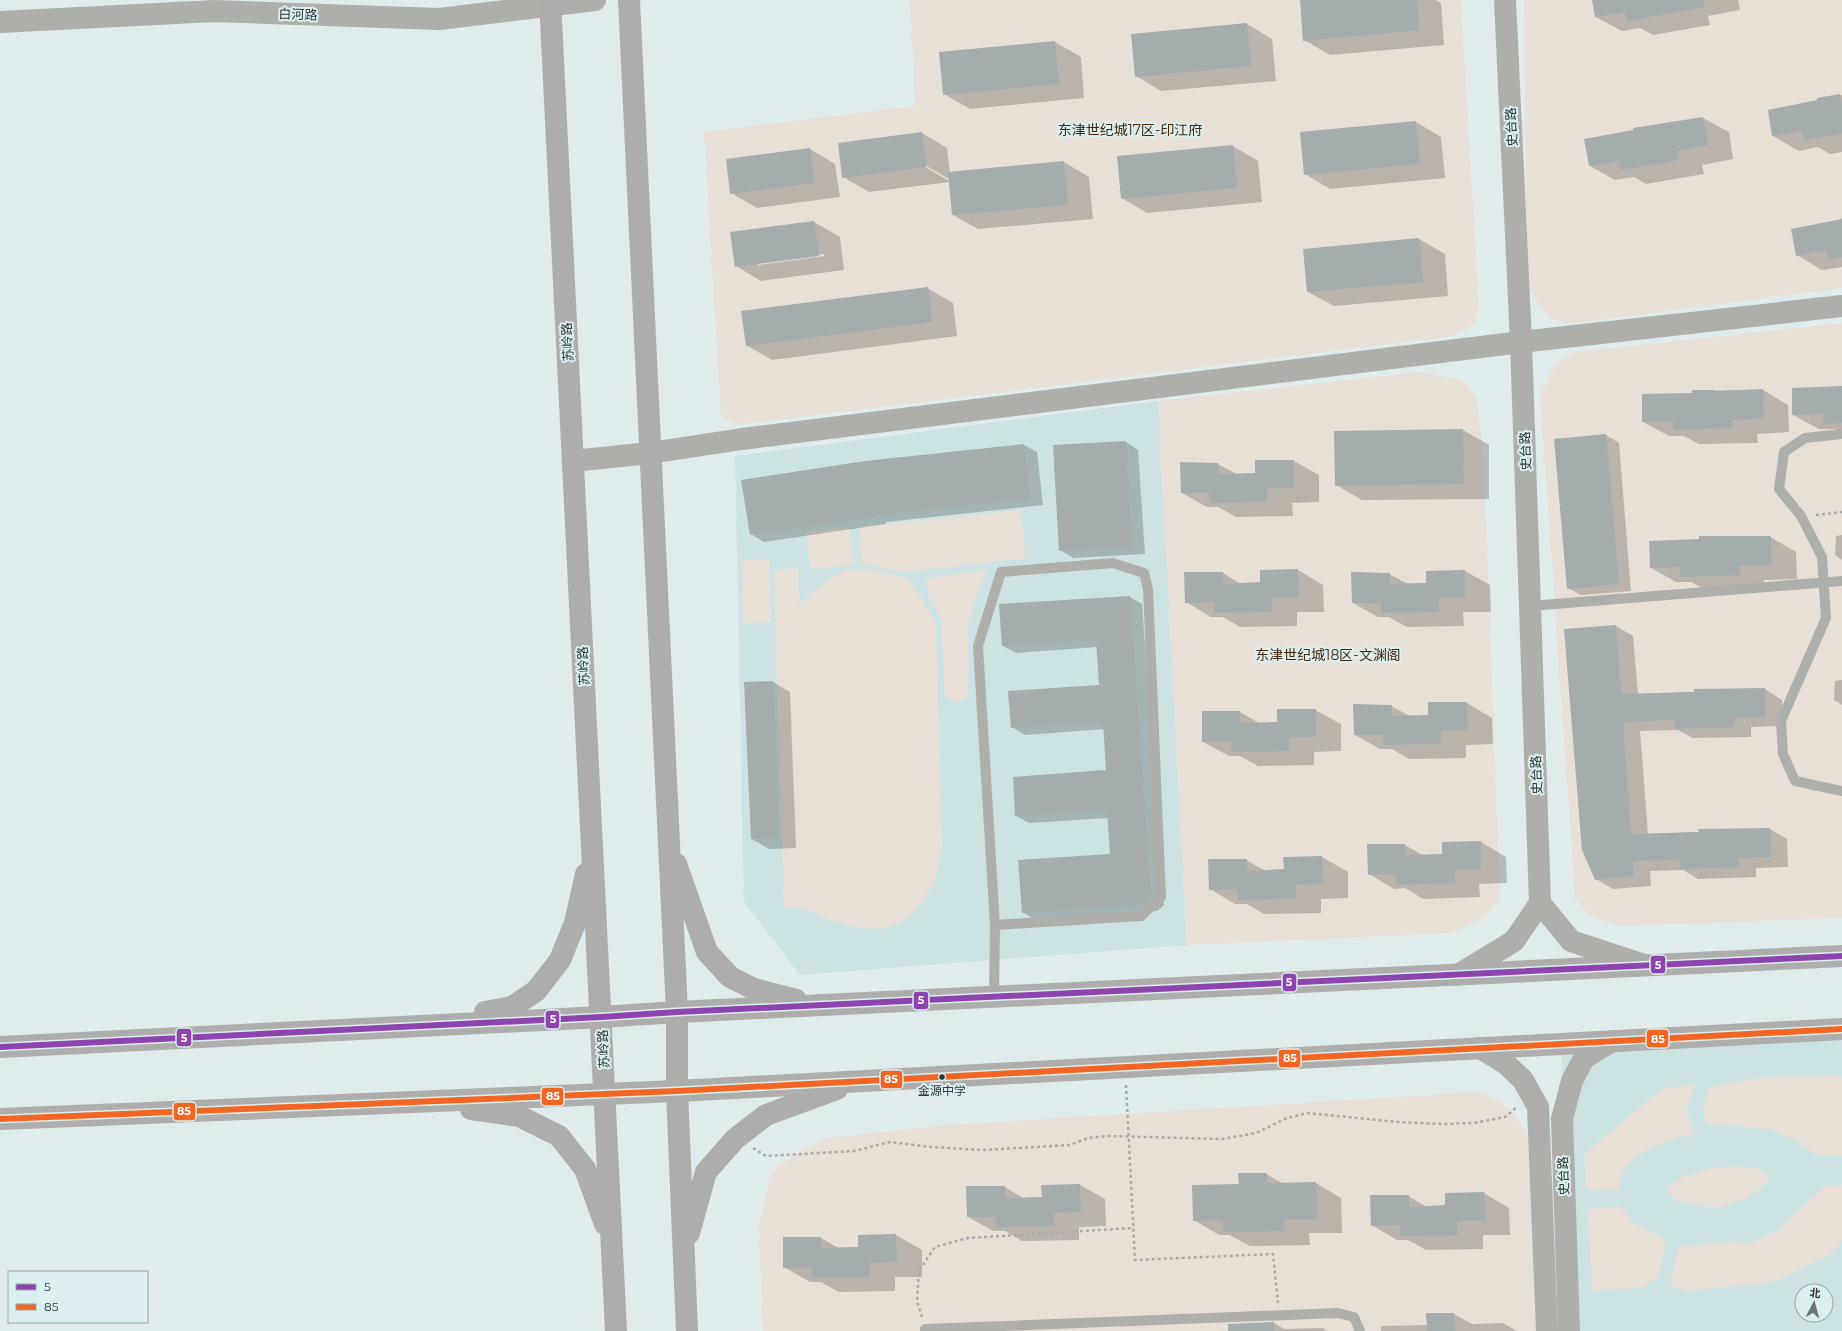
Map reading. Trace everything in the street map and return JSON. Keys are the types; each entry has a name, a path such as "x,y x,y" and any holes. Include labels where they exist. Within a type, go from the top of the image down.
{"main road":[{"path":"629,0 676,1012 688,1331"},
{"name":"苏岭路","path":"551,3 616,1331"},
{"path":"668,842 707,952 730,977 754,989 796,1000 837,1005"},
{"path":"411,1026 512,1007 536,991 560,960 572,929 592,845"},
{"path":"0,1046 1842,956"},
{"path":"0,1119 678,1091 1842,1029"},
{"path":"684,1254 706,1172 735,1139 766,1115 858,1081"},
{"path":"417,1101 519,1116 559,1136 585,1169 613,1246"}],"street":[{"name":"白河路","path":"0,22 215,11 440,19 551,3 595,0"},
{"name":"史台路","path":"1506,0 1521,342 1540,903"},
{"path":"573,461 650,453 749,438 1521,342 1842,306"},
{"path":"1458,975 1514,941 1540,903 1571,941 1646,966"},
{"name":"史台路","path":"1569,1331 1562,1119 1572,1081 1584,1058 1612,1041"},
{"name":"史台路","path":"1480,1048 1506,1064 1523,1080 1538,1107 1547,1331"}],"lane":[{"path":"1842,434 1805,438 1784,452 1779,489 1801,516 1822,557 1826,618 1781,721 1783,754 1795,781 1842,791"},
{"path":"994,997 995,925 978,646 1001,572 1113,563 1144,573 1148,589 1161,897 1141,916 995,925"},
{"path":"1530,606 1842,581"},
{"path":"925,1330 1338,1313 1354,1317 1360,1331"}],"path":[{"path":"1801,516 1842,512"},
{"path":"1125,1067 1135,1260 1273,1254 1279,1315"},
{"path":"735,1139 766,1156 854,1151 890,1142 931,1147 983,1150 1070,1145 1088,1138 1108,1136 1222,1140 1256,1133 1287,1118 1307,1113 1398,1122 1443,1124 1474,1123 1505,1117 1531,1095"},
{"path":"925,1330 917,1301 919,1271 935,1247 968,1238 1133,1228"}],"shaded area":[{"path":"910,0 1461,0 1479,306 1475,324 1453,336 735,425 721,416 704,132 915,106"},
{"path":"1524,0 1842,0 1842,288 1575,323 1553,320 1538,304 1527,283"},
{"path":"1842,323 1842,918 1621,926 1591,917 1575,898 1540,395 1557,362 1575,352"},
{"path":"1420,372 1465,381 1478,402 1485,484 1500,900 1485,917 1452,933 1187,945 1158,401"},
{"path":"1158,401 1187,945 800,975 744,902 735,456"},
{"path":"1020,510 1026,558 905,572 862,564 859,527"},
{"path":"849,527 854,564 811,570 806,532"},
{"path":"770,559 771,622 743,623 742,560"},
{"path":"798,568 799,605 827,580 836,575 856,569 869,570 898,575 909,581 936,624 942,848 934,884 917,909 903,922 882,929 859,928 828,920 809,909 784,908 774,571"},
{"path":"987,569 979,587 968,622 968,697 957,702 945,696 941,618 928,594 926,579"},
{"path":"1842,1029 1842,1331 1571,1331 1561,1044"},
{"path":"1763,1077 1842,1077 1842,1156 1814,1154 1798,1142 1772,1130 1706,1123 1704,1105 1710,1087"},
{"path":"1696,1084 1686,1107 1694,1134 1656,1145 1639,1155 1625,1168 1619,1189 1586,1190 1585,1153 1662,1089"},
{"path":"1477,1092 1502,1103 1510,1110 1540,1152 1547,1331 763,1331 759,1227 769,1179 779,1165 826,1138 948,1125"},
{"path":"1739,1166 1765,1170 1769,1182 1745,1199 1715,1208 1676,1201 1667,1189 1683,1176 1713,1168"},
{"path":"1842,1185 1842,1240 1834,1252 1775,1282 1687,1291 1670,1286 1679,1247 1730,1242 1748,1244 1778,1230 1825,1186"},
{"path":"1620,1206 1634,1224 1657,1234 1666,1242 1658,1278 1640,1288 1592,1291 1588,1209"}],"building":[{"path":"1300,0 1417,0 1419,30 1303,41"},
{"path":"1592,0 1704,0 1705,7 1627,21 1625,12 1595,17"},
{"path":"1247,23 1251,66 1135,77 1131,34"},
{"path":"1055,41 1059,84 943,95 939,52"},
{"path":"1840,94 1842,105 1842,134 1804,140 1802,131 1772,136 1768,110"},
{"path":"1703,117 1708,145 1677,151 1679,160 1620,170 1619,161 1589,166 1584,139 1633,130 1633,128"},
{"path":"1416,121 1420,164 1304,175 1300,132"},
{"path":"922,132 926,167 842,178 838,143"},
{"path":"1233,145 1237,188 1121,199 1117,156"},
{"path":"810,148 815,183 730,194 726,159"},
{"path":"1064,161 1068,205 952,215 948,172"},
{"path":"1842,219 1842,257 1828,259 1826,250 1796,256 1791,229"},
{"path":"814,221 819,256 735,267 730,232"},
{"path":"1419,238 1423,282 1307,292 1303,249"},
{"path":"928,287 932,322 746,346 741,311"},
{"path":"1842,386 1842,423 1823,424 1823,414 1792,415 1792,388"},
{"path":"1763,389 1764,418 1732,420 1733,428 1673,430 1673,421 1642,422 1642,394 1692,393 1692,390 1715,391"},
{"path":"1463,429 1464,484 1335,486 1334,431"},
{"path":"1606,434 1619,584 1567,589 1554,439"},
{"path":"1126,441 1132,547 1059,551 1053,445"},
{"path":"1024,444 1030,498 874,516 750,535 741,480 865,461"},
{"path":"1255,460 1294,460 1294,488 1267,488 1267,502 1210,503 1209,493 1181,493 1180,462 1218,463 1219,474 1255,473"},
{"path":"1699,536 1771,536 1772,565 1739,566 1740,575 1680,577 1680,567 1650,568 1649,541 1699,539"},
{"path":"1298,569 1299,597 1272,598 1272,612 1214,613 1214,602 1185,603 1184,572 1223,572 1223,584 1260,582 1260,570"},
{"path":"1465,570 1465,598 1438,598 1439,612 1381,613 1381,603 1352,603 1351,572 1390,573 1390,584 1426,583 1426,571"},
{"path":"1130,596 1151,897 1144,905 1022,913 1018,860 1110,854 1107,810 1015,816 1013,777 1106,770 1103,722 1011,728 1008,691 1099,685 1096,640 1002,646 999,604"},
{"path":"1616,625 1621,694 1694,692 1694,689 1765,688 1766,717 1734,718 1734,727 1675,729 1675,720 1623,722 1631,834 1699,832 1698,829 1770,828 1771,857 1739,858 1739,867 1680,869 1679,860 1633,861 1634,876 1595,880 1582,850 1564,629"},
{"path":"773,681 779,838 751,839 744,682"},
{"path":"1428,702 1467,702 1468,730 1441,731 1441,744 1383,745 1383,735 1354,735 1353,704 1392,705 1392,716 1428,715"},
{"path":"1277,709 1316,709 1316,737 1289,737 1289,751 1231,752 1231,742 1202,742 1202,711 1240,711 1240,723 1277,722"},
{"path":"1481,841 1481,869 1454,870 1455,883 1397,885 1396,874 1368,875 1367,844 1405,844 1406,855 1442,854 1442,842"},
{"path":"1322,856 1323,884 1296,885 1296,898 1238,900 1238,889 1209,890 1208,859 1247,859 1247,871 1284,869 1283,857"},
{"path":"1238,1173 1267,1173 1267,1183 1316,1182 1317,1219 1284,1219 1284,1231 1223,1232 1223,1220 1193,1221 1192,1185 1239,1184"},
{"path":"1080,1184 1081,1212 1054,1213 1054,1226 996,1227 996,1217 967,1217 966,1186 1005,1186 1005,1198 1042,1197 1041,1185"},
{"path":"1484,1192 1485,1221 1457,1221 1458,1235 1400,1236 1400,1225 1371,1226 1370,1195 1409,1195 1409,1207 1445,1205 1445,1193"},
{"path":"896,1234 897,1262 870,1263 870,1277 812,1278 812,1267 783,1268 783,1237 821,1237 821,1248 858,1247 858,1235"},
{"path":"1426,1313 1454,1313 1455,1331 1427,1331"},
{"path":"1274,1322 1274,1331 1228,1331 1228,1324"}],"transit line":[{"name":"5","path":"0,1047 677,1012 1842,956"},
{"name":"85","path":"0,1119 677,1091 1842,1029"}],"place":[{"name":"金源中学","path":"942,1077"}],"district":[{"name":"东津世纪城17区-印江府","path":"1130,130"},
{"name":"东津世纪城18区-文渊阁","path":"1328,655"}]}
